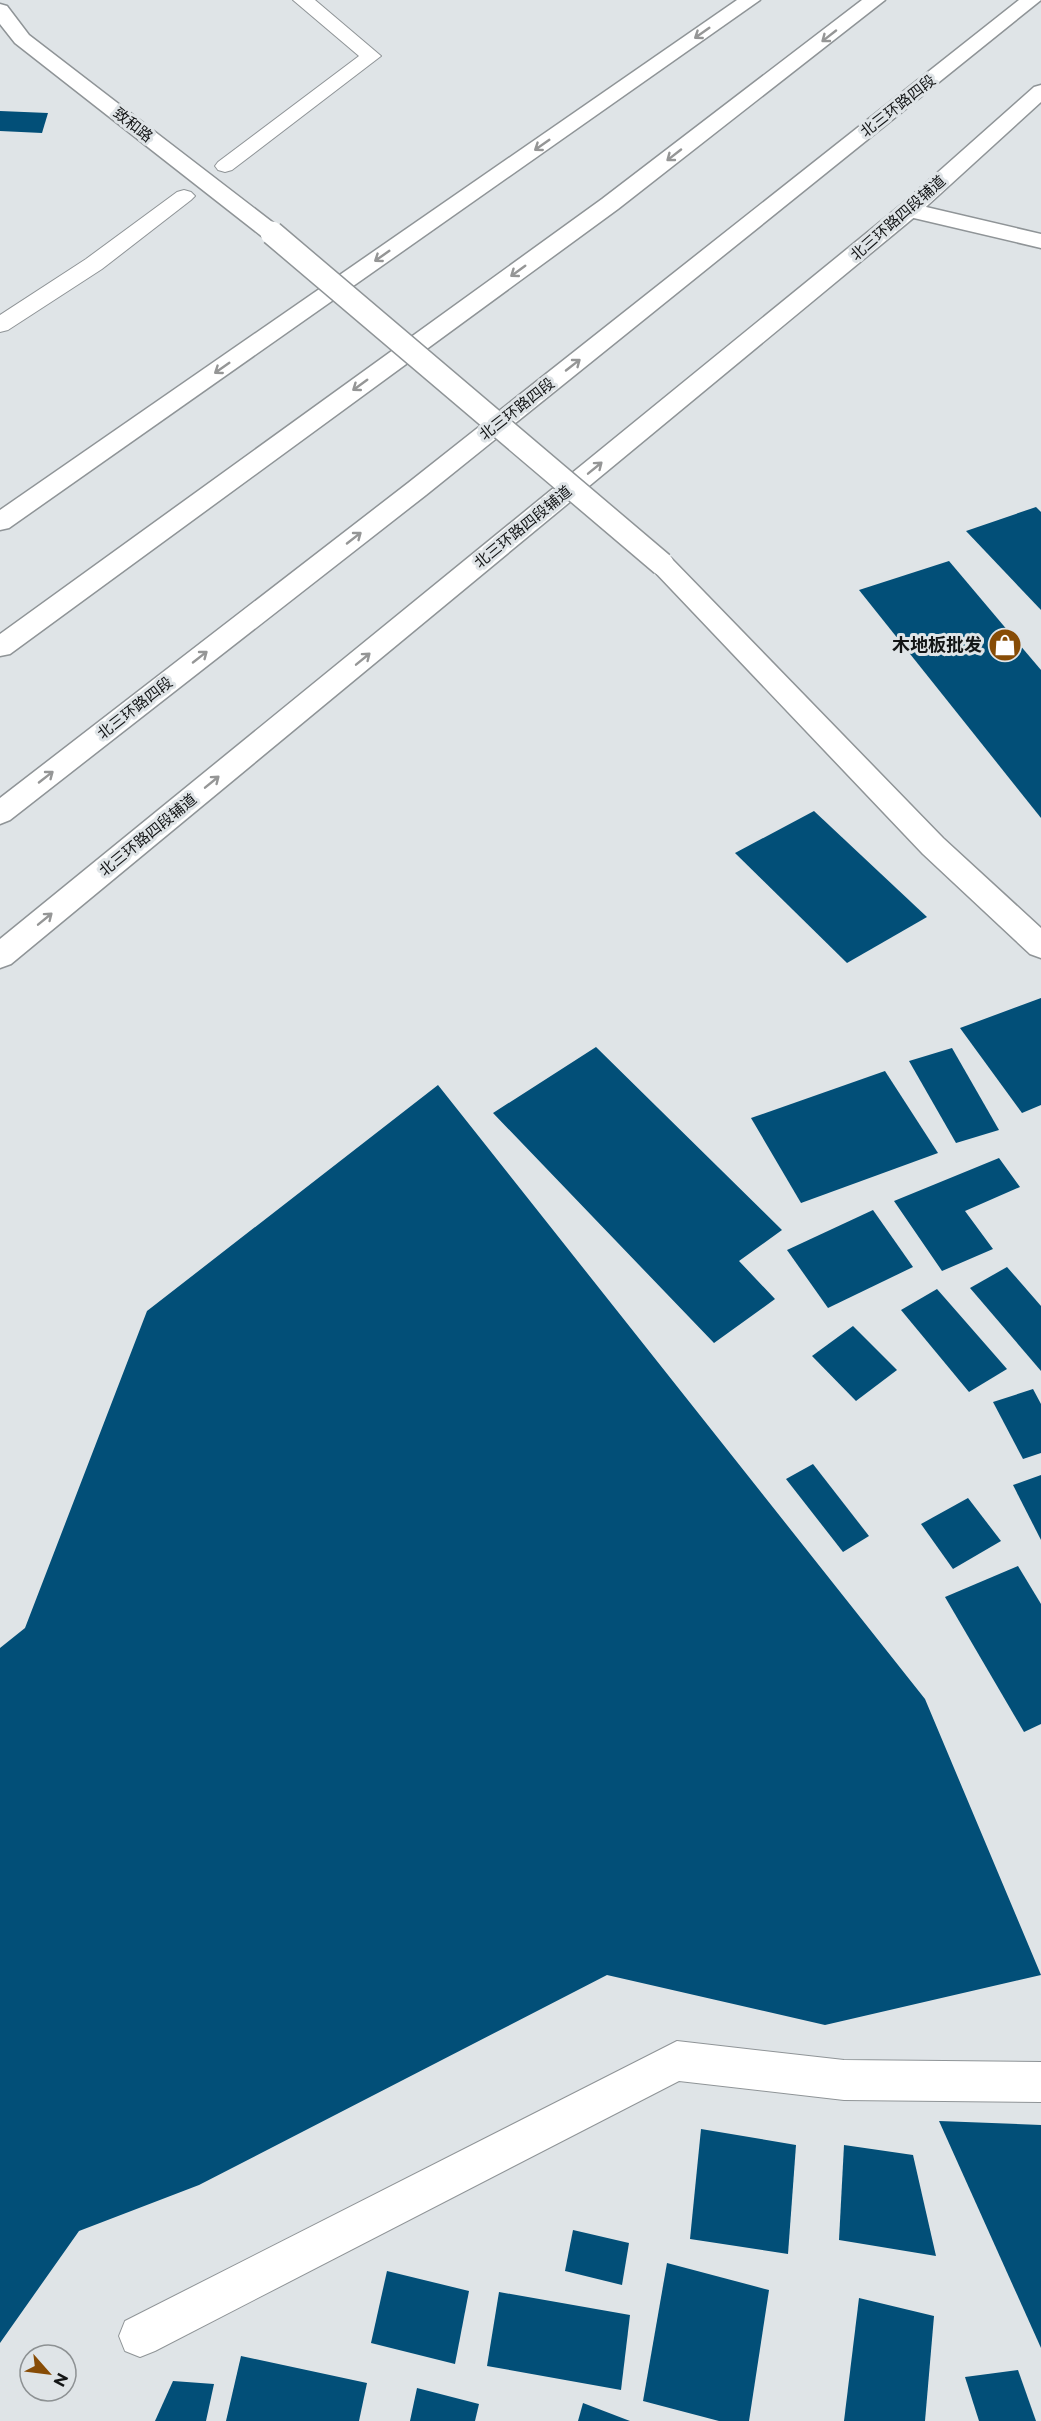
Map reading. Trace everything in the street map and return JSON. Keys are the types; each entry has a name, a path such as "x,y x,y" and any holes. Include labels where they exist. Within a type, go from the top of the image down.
{"main road":[{"path":"0,522 750,0"},
{"path":"0,646 610,204 875,0"},
{"name":"北三环路四段","path":"0,813 417,489 1031,0"},
{"name":"致和路","path":"0,10 22,39 272,233 662,564 933,846 1041,946"},
{"name":"北三环路四段辅道","path":"0,956 909,210 1041,91"},
{"path":"909,210 1041,241"}],"lane":[{"path":"225,166 371,56 303,0"},
{"path":"0,325 94,264 184,196"},
{"path":"140,2336 677,2061 844,2080 1041,2082"}],"building":[{"path":"0,111 48,113 42,133 0,131"},
{"path":"1036,507 1041,512 1041,610 966,531"},
{"path":"949,561 1041,670 1041,818 859,590"},
{"path":"814,811 927,917 847,963 735,853"},
{"path":"1041,998 1041,1105 1022,1113 960,1028"},
{"path":"596,1047 782,1230 739,1261 775,1299 714,1343 493,1113"},
{"path":"952,1048 999,1130 956,1143 909,1061"},
{"path":"885,1071 938,1153 801,1203 751,1118"},
{"path":"438,1085 925,1699 1041,1975 825,2025 607,1975 199,2185 79,2231 0,2343 0,1648 25,1628 147,1311"},
{"path":"999,1158 1020,1187 965,1211 993,1249 942,1271 894,1201"},
{"path":"873,1210 913,1267 828,1308 787,1250"},
{"path":"1007,1267 1041,1306 1041,1371 970,1288"},
{"path":"937,1289 1007,1369 969,1392 901,1310"},
{"path":"853,1326 897,1370 856,1401 812,1356"},
{"path":"1033,1389 1041,1404 1041,1453 1023,1459 993,1402"},
{"path":"813,1464 869,1536 843,1552 786,1479"},
{"path":"1041,1475 1041,1540 1013,1485"},
{"path":"968,1498 1001,1541 953,1569 921,1524"},
{"path":"1018,1566 1041,1604 1041,1724 1024,1732 945,1597"},
{"path":"939,2121 1041,2125 1041,2348"},
{"path":"701,2129 796,2145 788,2254 690,2239"},
{"path":"844,2145 913,2155 936,2256 839,2240"},
{"path":"573,2230 629,2243 622,2285 565,2271"},
{"path":"667,2263 769,2290 749,2421 719,2421 643,2401"},
{"path":"387,2271 469,2291 455,2364 371,2343"},
{"path":"499,2292 630,2315 621,2390 487,2366"},
{"path":"859,2298 934,2316 925,2421 844,2421"},
{"path":"241,2356 367,2383 359,2421 226,2421"},
{"path":"1018,2370 1036,2421 979,2421 965,2377"},
{"path":"173,2381 214,2384 206,2421 155,2421"},
{"path":"417,2388 479,2404 475,2421 410,2421"},
{"path":"583,2403 630,2421 578,2421"}],"place":[{"name":"木地板批发","path":"1005,645"}]}
